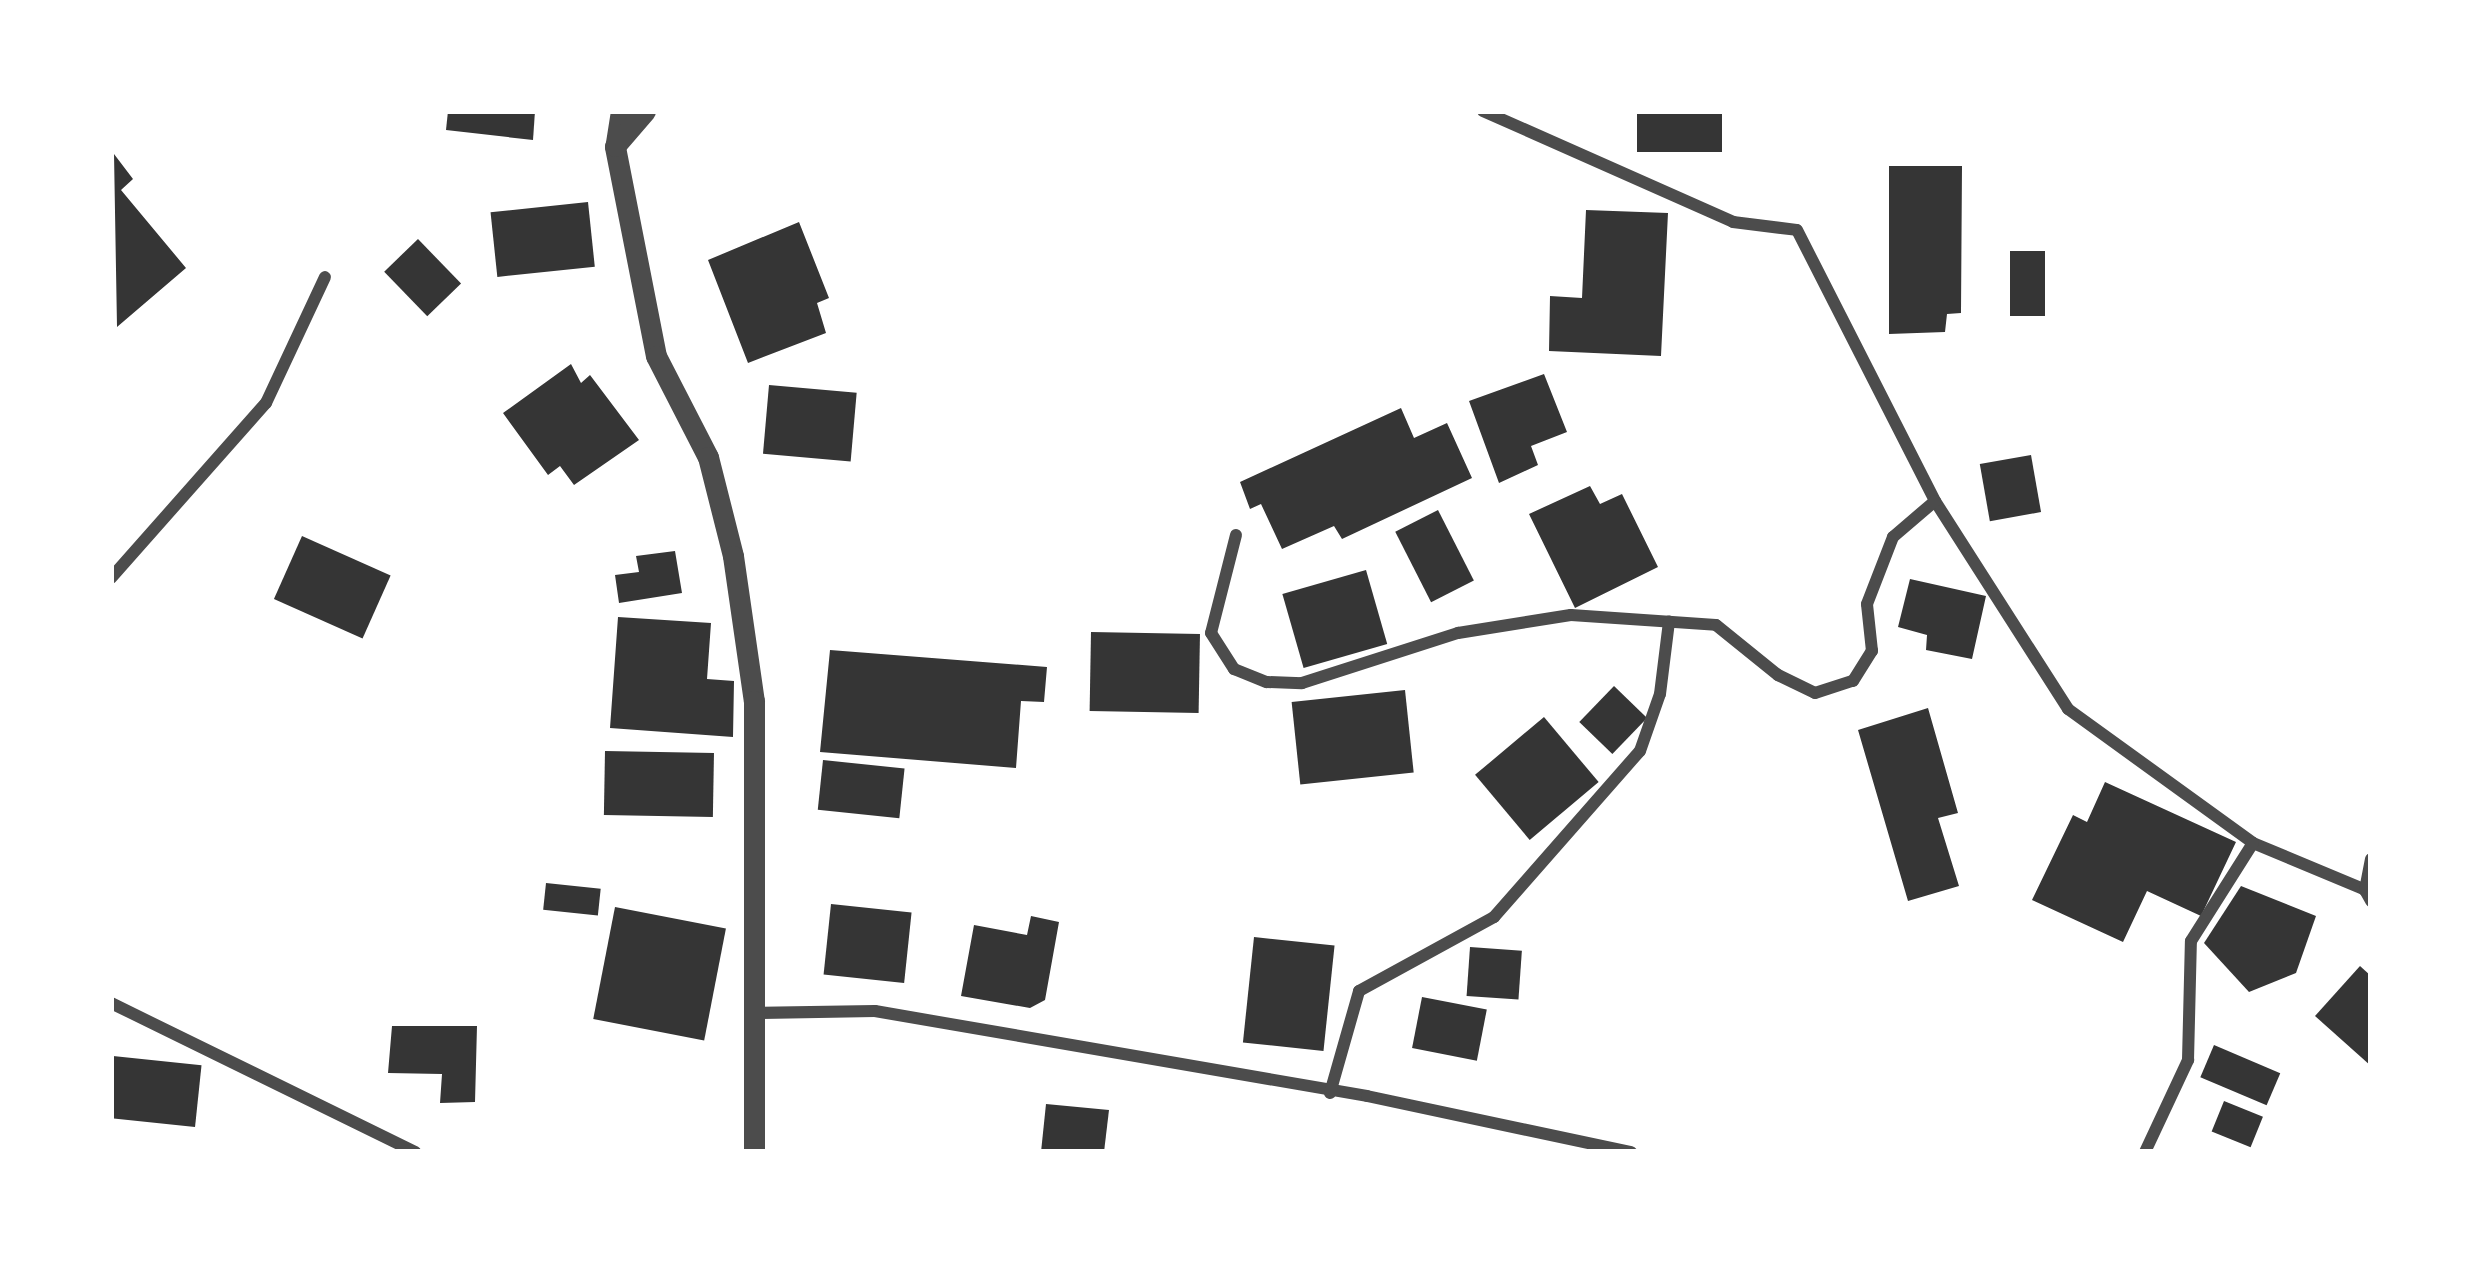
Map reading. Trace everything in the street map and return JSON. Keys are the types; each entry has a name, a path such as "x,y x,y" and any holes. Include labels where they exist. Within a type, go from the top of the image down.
{"street":[{"path":"621,111 615,147 656,356 708,458 733,556 754,701 754,1152"},
{"path":"615,147 645,111"},
{"path":"1483,111 1733,222 1796,230 1935,501 2068,709 2253,843 2369,894 2371,859"},
{"path":"111,578 266,404 325,277"},
{"path":"1236,536 1211,633 1234,669 1267,682 1302,683 1458,632 1571,615 1716,625 1778,675 1815,693 1853,681 1873,651 1867,604 1892,537 1935,501"},
{"path":"1330,1094 1358,992 1494,917 1640,751 1660,694 1669,622"},
{"path":"2145,1152 2188,1060 2192,940 2253,843"},
{"path":"111,1004 415,1152"},
{"path":"754,1013 875,1012 1631,1152"}],"building":[{"path":"448,111 535,111 533,140 446,130"},
{"path":"1637,111 1722,111 1722,152 1637,152"},
{"path":"114,154 133,179 121,190 186,268 117,327"},
{"path":"1889,166 1962,166 1961,313 1947,314 1945,332 1889,334"},
{"path":"588,202 595,267 497,277 491,212"},
{"path":"1586,210 1668,213 1661,356 1549,351 1550,296 1582,298"},
{"path":"799,222 829,298 817,303 826,333 748,363 708,260"},
{"path":"418,239 461,284 427,316 384,272"},
{"path":"2010,251 2045,251 2045,316 2010,316"},
{"path":"571,364 581,383 590,375 639,440 574,485 560,466 548,475 503,413"},
{"path":"1544,374 1567,432 1531,446 1538,465 1499,483 1469,401"},
{"path":"769,385 857,393 851,461 763,454"},
{"path":"1401,408 1414,438 1447,423 1472,478 1342,539 1334,526 1282,549 1261,504 1250,509 1240,482"},
{"path":"2031,455 2041,512 1990,521 1980,464"},
{"path":"1590,486 1600,504 1622,494 1658,567 1575,608 1529,514"},
{"path":"1438,510 1474,580 1431,602 1395,532"},
{"path":"302,536 391,575 363,638 274,599"},
{"path":"675,551 682,593 619,603 615,575 639,572 636,556"},
{"path":"1366,570 1387,644 1304,668 1282,594"},
{"path":"1910,579 1986,596 1972,659 1926,650 1927,635 1898,627"},
{"path":"618,617 711,623 707,679 734,681 733,737 610,728"},
{"path":"1091,632 1200,634 1199,713 1090,711"},
{"path":"830,650 1047,667 1044,702 1021,701 1016,768 820,752"},
{"path":"1614,686 1647,718 1612,754 1579,722"},
{"path":"1405,690 1414,773 1300,784 1292,702"},
{"path":"1928,708 1958,813 1938,818 1959,886 1908,901 1858,730"},
{"path":"1544,717 1599,782 1530,840 1475,775"},
{"path":"605,751 714,753 713,817 604,815"},
{"path":"823,760 905,769 899,818 818,810"},
{"path":"2105,782 2236,842 2201,916 2147,891 2123,942 2032,900 2073,815 2087,822"},
{"path":"546,883 601,889 598,916 543,910"},
{"path":"2241,886 2316,916 2296,973 2249,992 2204,943"},
{"path":"831,904 912,912 904,983 824,975"},
{"path":"615,907 726,929 704,1040 593,1019"},
{"path":"1031,916 1059,922 1045,1000 1030,1008 961,996 974,925 1027,935"},
{"path":"1254,937 1335,945 1323,1051 1243,1042"},
{"path":"1470,947 1522,951 1518,1000 1467,996"},
{"path":"2360,966 2371,976 2371,1066 2315,1016"},
{"path":"1422,997 1487,1010 1477,1061 1412,1048"},
{"path":"392,1026 477,1026 475,1102 440,1103 442,1074 388,1073"},
{"path":"2214,1045 2280,1073 2267,1105 2200,1077"},
{"path":"113,1056 202,1065 195,1127 111,1118"},
{"path":"2224,1101 2263,1117 2251,1147 2212,1132"},
{"path":"1046,1104 1109,1110 1104,1152 1041,1152"}]}
